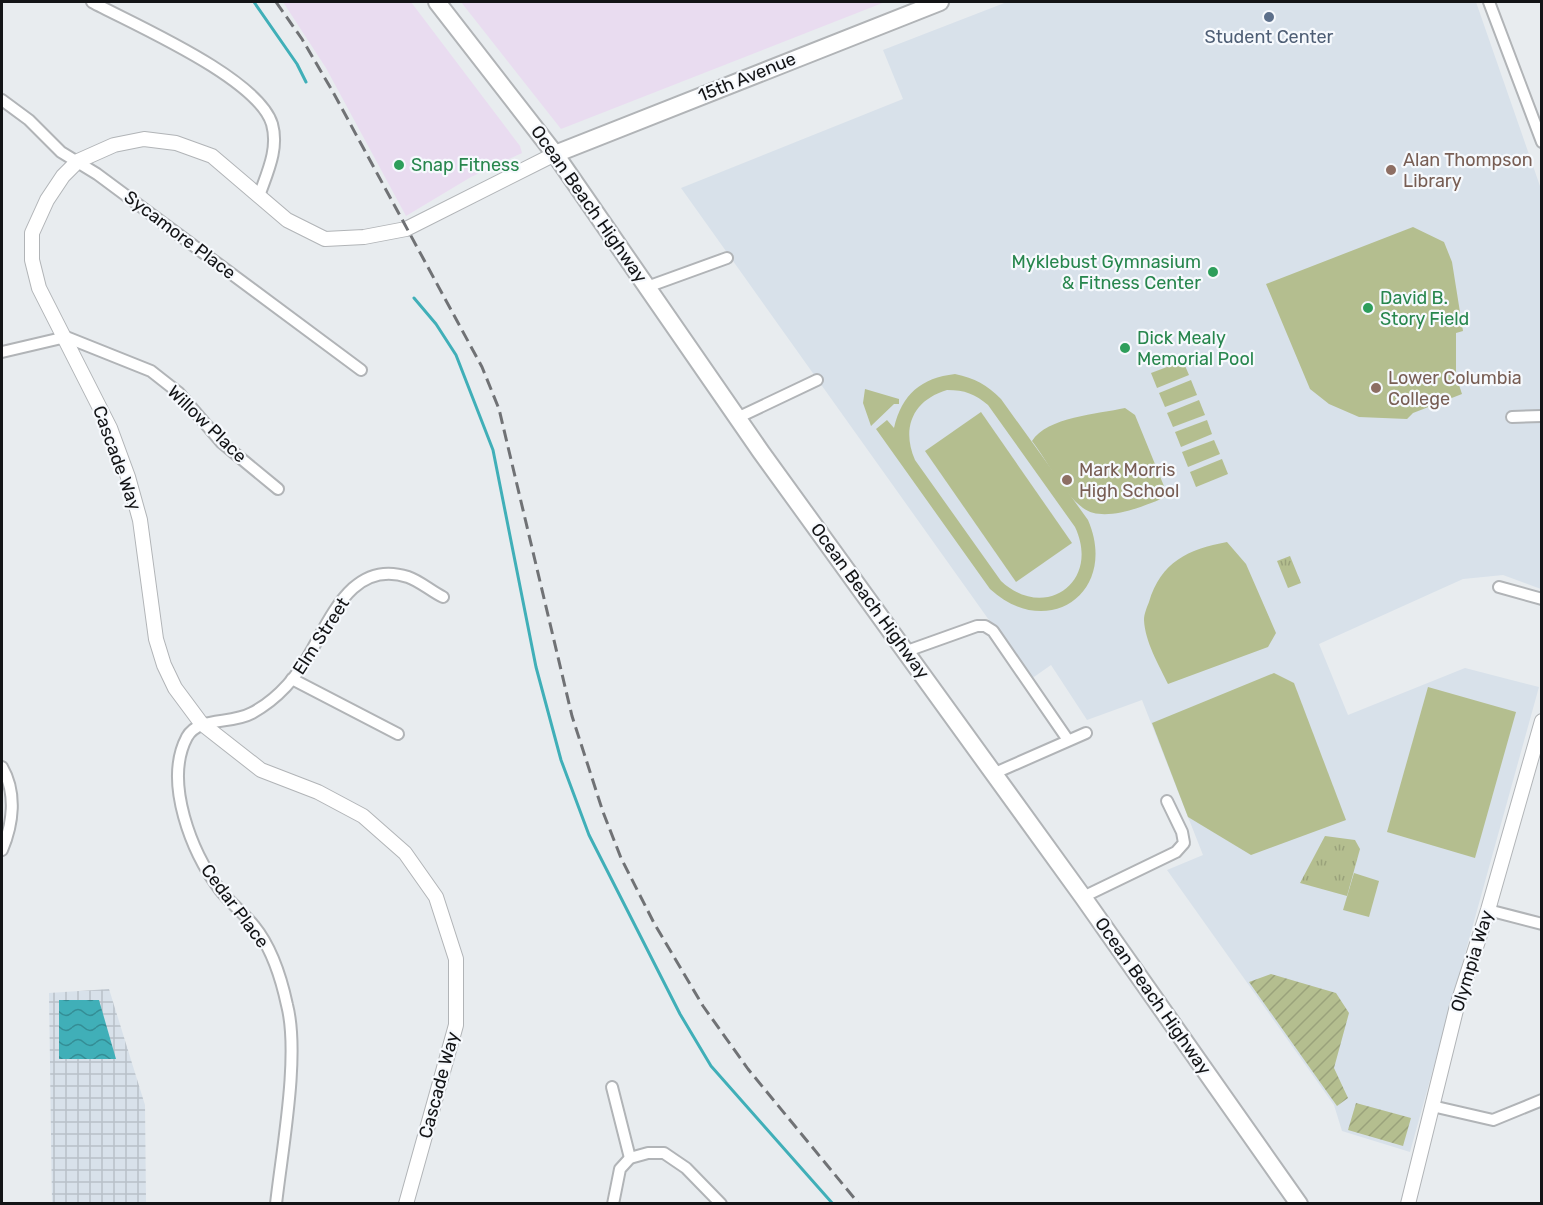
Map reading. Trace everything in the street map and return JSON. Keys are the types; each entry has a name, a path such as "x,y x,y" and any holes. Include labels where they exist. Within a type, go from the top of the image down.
{"main road":[{"name":"Ocean Beach Highway","path":"437,2 555,154 737,418 995,773 1299,1203"},
{"name":"15th Avenue","path":"555,154 940,2"}],"street":[{"path":"92,2 207,62 259,101 272,124 273,156 259,195"},
{"path":"1489,2 1542,142"},
{"name":"Sycamore Place","path":"2,100 29,120 61,152 78,161 361,370"},
{"name":"Cascade Way","path":"406,1203 456,1024 456,959 436,897 405,853 363,816 318,792 261,770 201,723 176,688 164,665 156,639 140,520 128,477 110,428 66,337 48,309 39,288 32,260 32,233 46,200 63,176 78,161 114,145 144,139 176,142 212,156 287,220 325,239 364,237 406,229 555,154"},
{"path":"647,287 727,258"},
{"path":"2,351 66,337"},
{"name":"Willow Place","path":"66,337 151,371 179,393 221,442 278,489"},
{"path":"737,418 817,380"},
{"path":"1512,417 1542,416"},
{"name":"Elm Street","path":"201,723 221,723 251,714 273,698 292,679 342,598 364,580 388,572 411,578 425,589 443,597"},
{"path":"1499,587 1542,599"},
{"path":"907,651 977,626 985,626 993,631 1068,740"},
{"path":"292,679 398,734"},
{"name":"Olympia Way","path":"1408,1203 1457,1006 1536,756 1542,721"},
{"name":"Cedar Place","path":"201,723 193,728 186,739 179,770 182,815 198,857 220,891 255,926 274,960 288,1008 291,1063 276,1203"},
{"path":"995,773 1086,733"},
{"path":"2,767 6,775 11,801 11,827 2,850"},
{"path":"1083,897 1176,852 1184,843 1182,832 1167,801"},
{"path":"1488,910 1542,924"},
{"path":"612,1087 630,1158"},
{"path":"1432,1106 1493,1120 1542,1100"},
{"path":"613,1203 620,1169 630,1158 648,1153 664,1153 687,1168 721,1203"}],"shaded area":[{"path":"283,2 411,2 520,146 522,153 471,177 406,216 326,68"},
{"path":"461,2 885,2 561,129"},
{"path":"1007,2 1476,2 1541,189 1541,589 1503,575 1463,579 1319,644 1348,715 1465,668 1539,687 1410,1152 1342,1131 1334,1105 1167,870 1203,855 1142,700 1087,720 1051,665 1031,679 681,188 903,99 883,50"},
{"path":"109,989 145,1105 146,1203 52,1203 49,993"}],"green space":[{"name":"David B. Story Field","path":"1413,227 1444,242 1452,262 1463,331 1456,333 1456,376 1462,394 1413,413 1407,419 1359,417 1329,404 1310,389 1266,284"},
{"path":"1183,361 1189,375 1157,388 1151,373"},
{"path":"955,374 975,380 1001,399 1088,520 1095,546 1094,569 1086,587 1072,601 1055,609 1034,611 1012,604 990,589 876,429 887,420 894,428 908,397 923,384","holes":["947,390 969,393 988,405 1075,527 1081,547 1081,564 1075,579 1064,590 1051,596 1035,598 1018,593 1001,581 915,460 909,437 913,417 926,401"]},
{"path":"1191,380 1197,395 1165,407 1159,393"},
{"path":"865,389 899,399 899,404 894,404 871,426 863,403"},
{"path":"1199,400 1205,415 1173,427 1167,413"},
{"path":"1125,408 1135,415 1168,496 1114,514 1092,512 1083,508 1068,494 1032,441 1039,433 1061,422"},
{"path":"981,412 1072,543 1016,582 925,451"},
{"path":"1207,420 1212,434 1181,447 1175,432"},
{"path":"1214,440 1220,454 1188,467 1182,452"},
{"path":"1222,459 1228,474 1196,487 1190,472"},
{"path":"1227,542 1246,564 1276,633 1268,647 1168,684 1153,653 1145,628 1144,615 1154,588 1169,567 1178,560 1200,549"},
{"path":"1290,556 1301,583 1288,588 1277,561"},
{"path":"1274,673 1294,683 1346,820 1251,855 1188,817 1152,723"},
{"path":"1428,687 1516,712 1475,858 1387,832"},
{"path":"1325,836 1355,840 1360,849 1347,896 1300,883"},
{"path":"1354,873 1379,881 1369,917 1343,910"},
{"path":"1271,974 1336,993 1349,1013 1334,1068 1348,1098 1337,1106 1249,982"},
{"path":"1356,1103 1411,1118 1403,1146 1348,1130"}],"water":[{"path":"59,1000 99,1000 116,1059 59,1059"}],"waterway":[{"path":"254,2 297,64 306,82"},
{"path":"414,298 436,324 456,355 493,450 536,667 561,760 589,835 680,1014 711,1066 833,1204"}],"railway":[{"path":"276,2 302,39 333,92 482,367 499,409 572,716 603,812 621,858 654,923 703,1006 748,1069 859,1204"}],"place":[{"name":"Student Center","path":"1269,17"},
{"name":"Snap Fitness","path":"399,165"},
{"name":"Alan Thompson Library","path":"1391,170"},
{"name":"Myklebust Gymnasium & Fitness Center","path":"1213,272"},
{"name":"David B. Story Field","path":"1368,308"},
{"name":"Dick Mealy Memorial Pool","path":"1125,348"},
{"name":"Lower Columbia College","path":"1376,388"},
{"name":"Mark Morris High School","path":"1067,480"}]}
